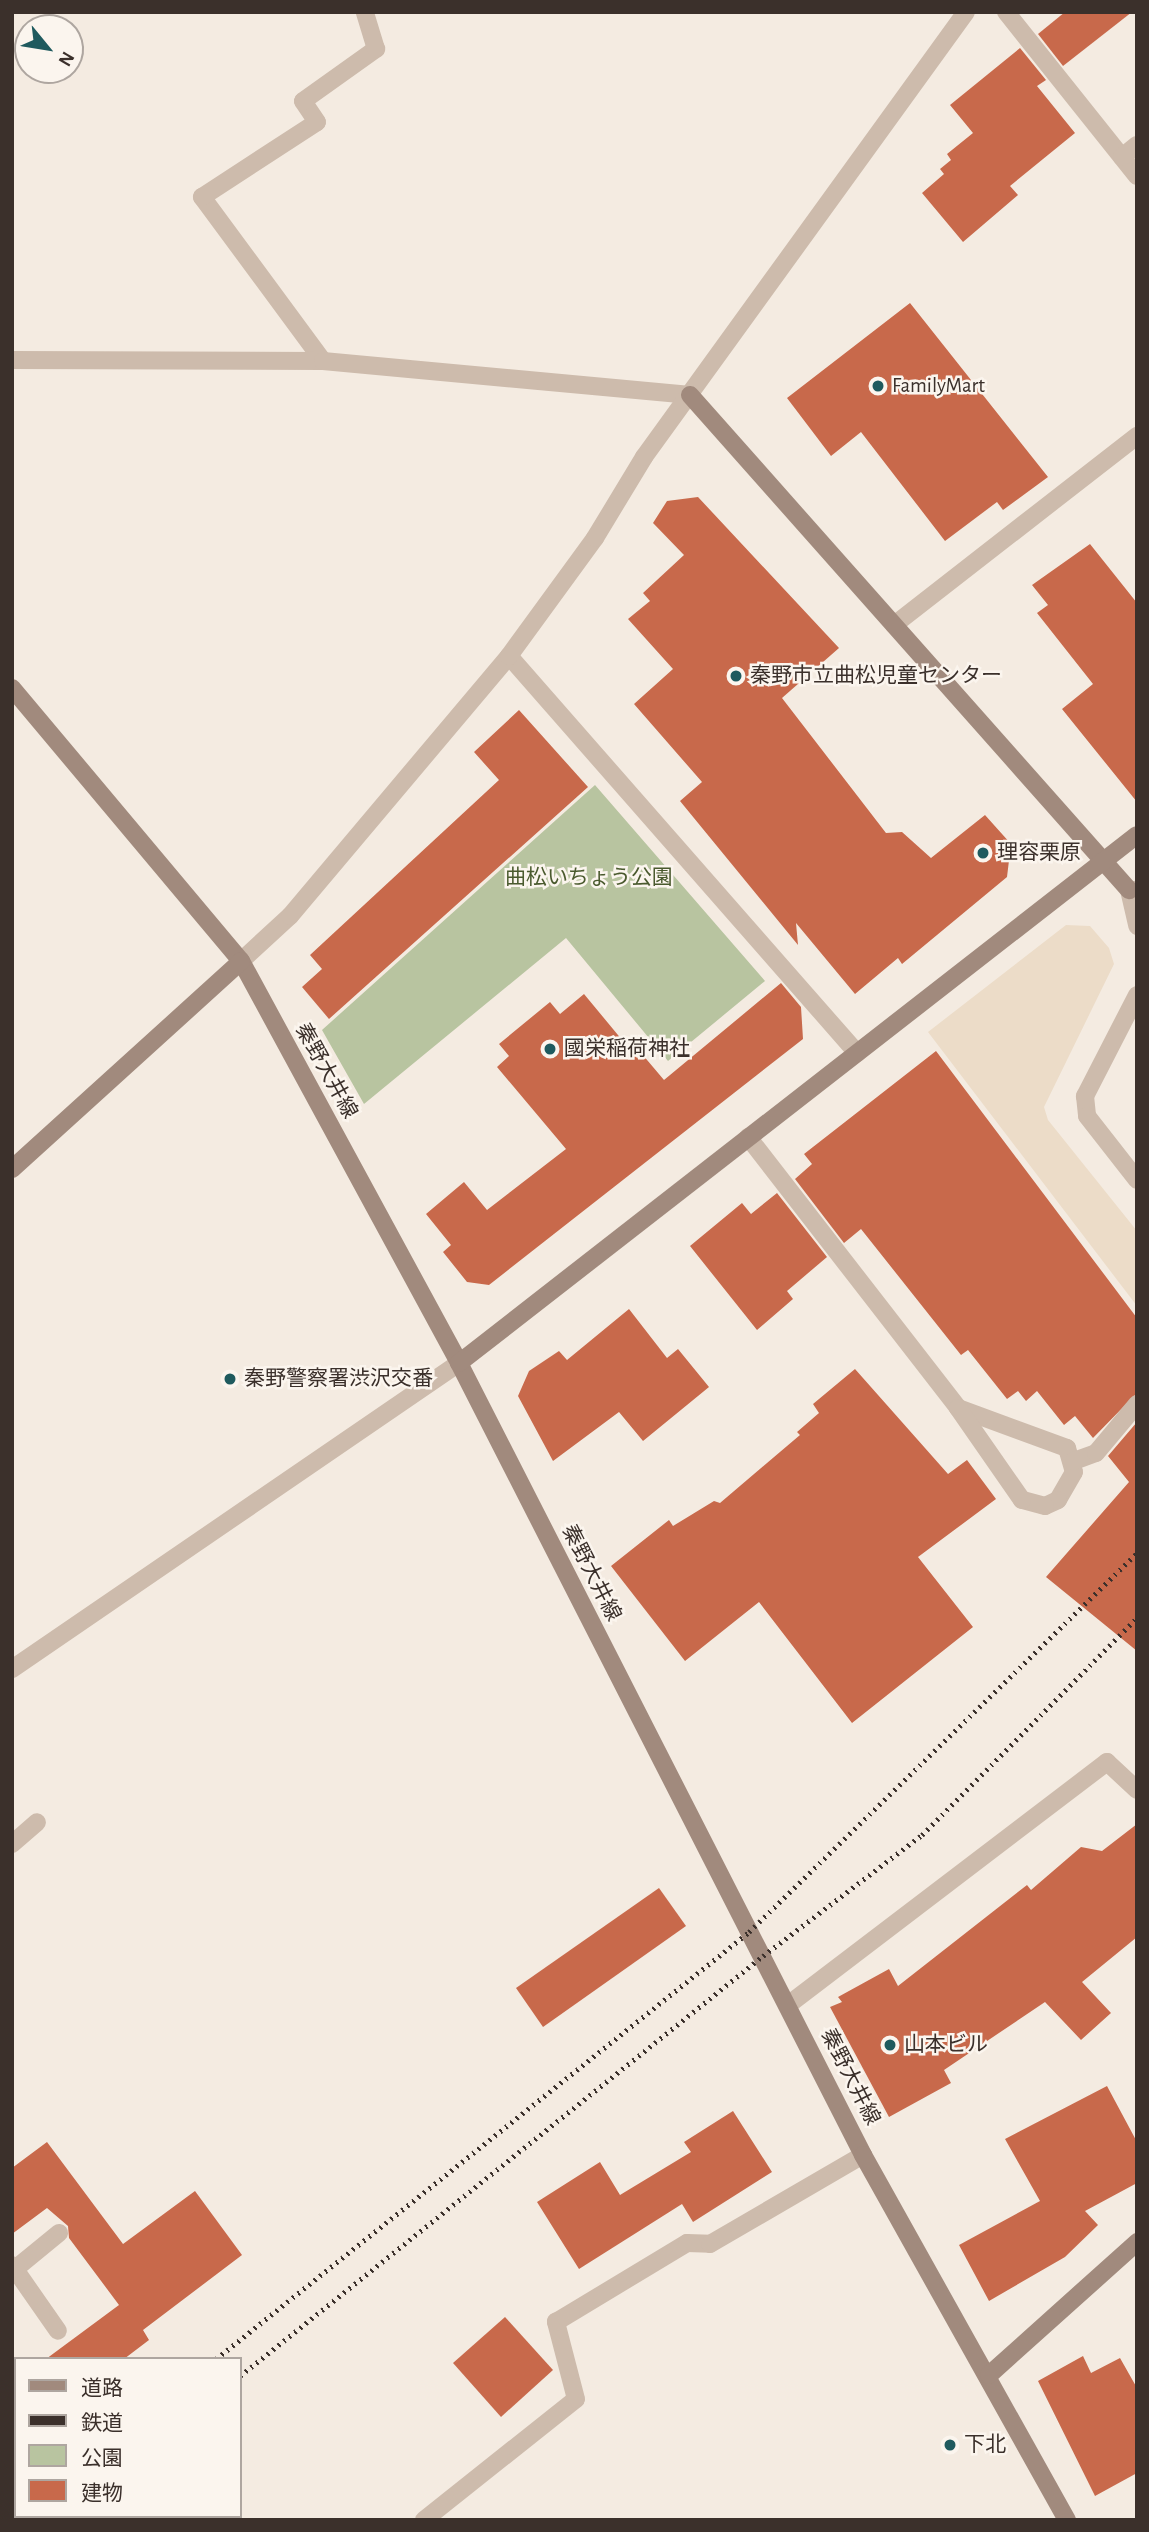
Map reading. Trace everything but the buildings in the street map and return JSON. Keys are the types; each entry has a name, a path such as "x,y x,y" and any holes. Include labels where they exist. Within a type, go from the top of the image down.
{"main road":[{"path":"690,395 1103,861 1133,890"},
{"name":"秦野大井線","path":"12,688 241,961 459,1363 863,2155 989,2375 1067,2520"},
{"path":"459,1363 1137,835"},
{"path":"12,1169 241,961"},
{"path":"989,2375 1137,2242"}],"street":[{"path":"323,361 202,197 317,122 303,101 376,49 365,12"},
{"path":"241,961 290,916 509,656 690,395 966,12"},
{"path":"1006,12 1137,176"},
{"path":"1122,157 1137,145"},
{"path":"12,360 323,361 690,395"},
{"path":"894,625 1137,436"},
{"path":"509,656 857,1053"},
{"path":"1133,890 1137,926"},
{"path":"1137,995 1085,1096 1087,1116 1137,1180"},
{"path":"748,1137 958,1408 1022,1500 1045,1506 1058,1500 1074,1472 1074,1461 1054,1439 958,1408"},
{"path":"1104,1141 1137,1156"},
{"path":"12,1669 459,1363"},
{"path":"1074,1461 1096,1453 1137,1404"},
{"path":"788,2005 1107,1762 1137,1790"},
{"path":"12,1844 37,1822"},
{"path":"424,2520 576,2399 556,2322 687,2243 710,2244 863,2155"},
{"path":"58,2331 14,2267 59,2233"}],"green space":[{"name":"曲松いちょう公園","path":"595,785 765,981 668,1061 566,938 364,1104 322,1030"}],"shaded area":[{"path":"1066,925 1090,926 1109,948 1114,964 1044,1107 1048,1120 1137,1231 1137,1306 928,1032"}],"railway":[{"path":"218,2357 749,1932 1137,1553"},
{"path":"242,2374 763,1956 922,1835 1137,1618"}],"place":[{"name":"FamilyMart","path":"878,386"},
{"name":"秦野市立曲松児童センター","path":"736,676"},
{"name":"理容栗原","path":"983,853"},
{"name":"國栄稲荷神社","path":"550,1049"},
{"name":"秦野警察署渋沢交番","path":"230,1379"},
{"name":"山本ビル","path":"890,2045"},
{"name":"下北","path":"950,2445"}]}
